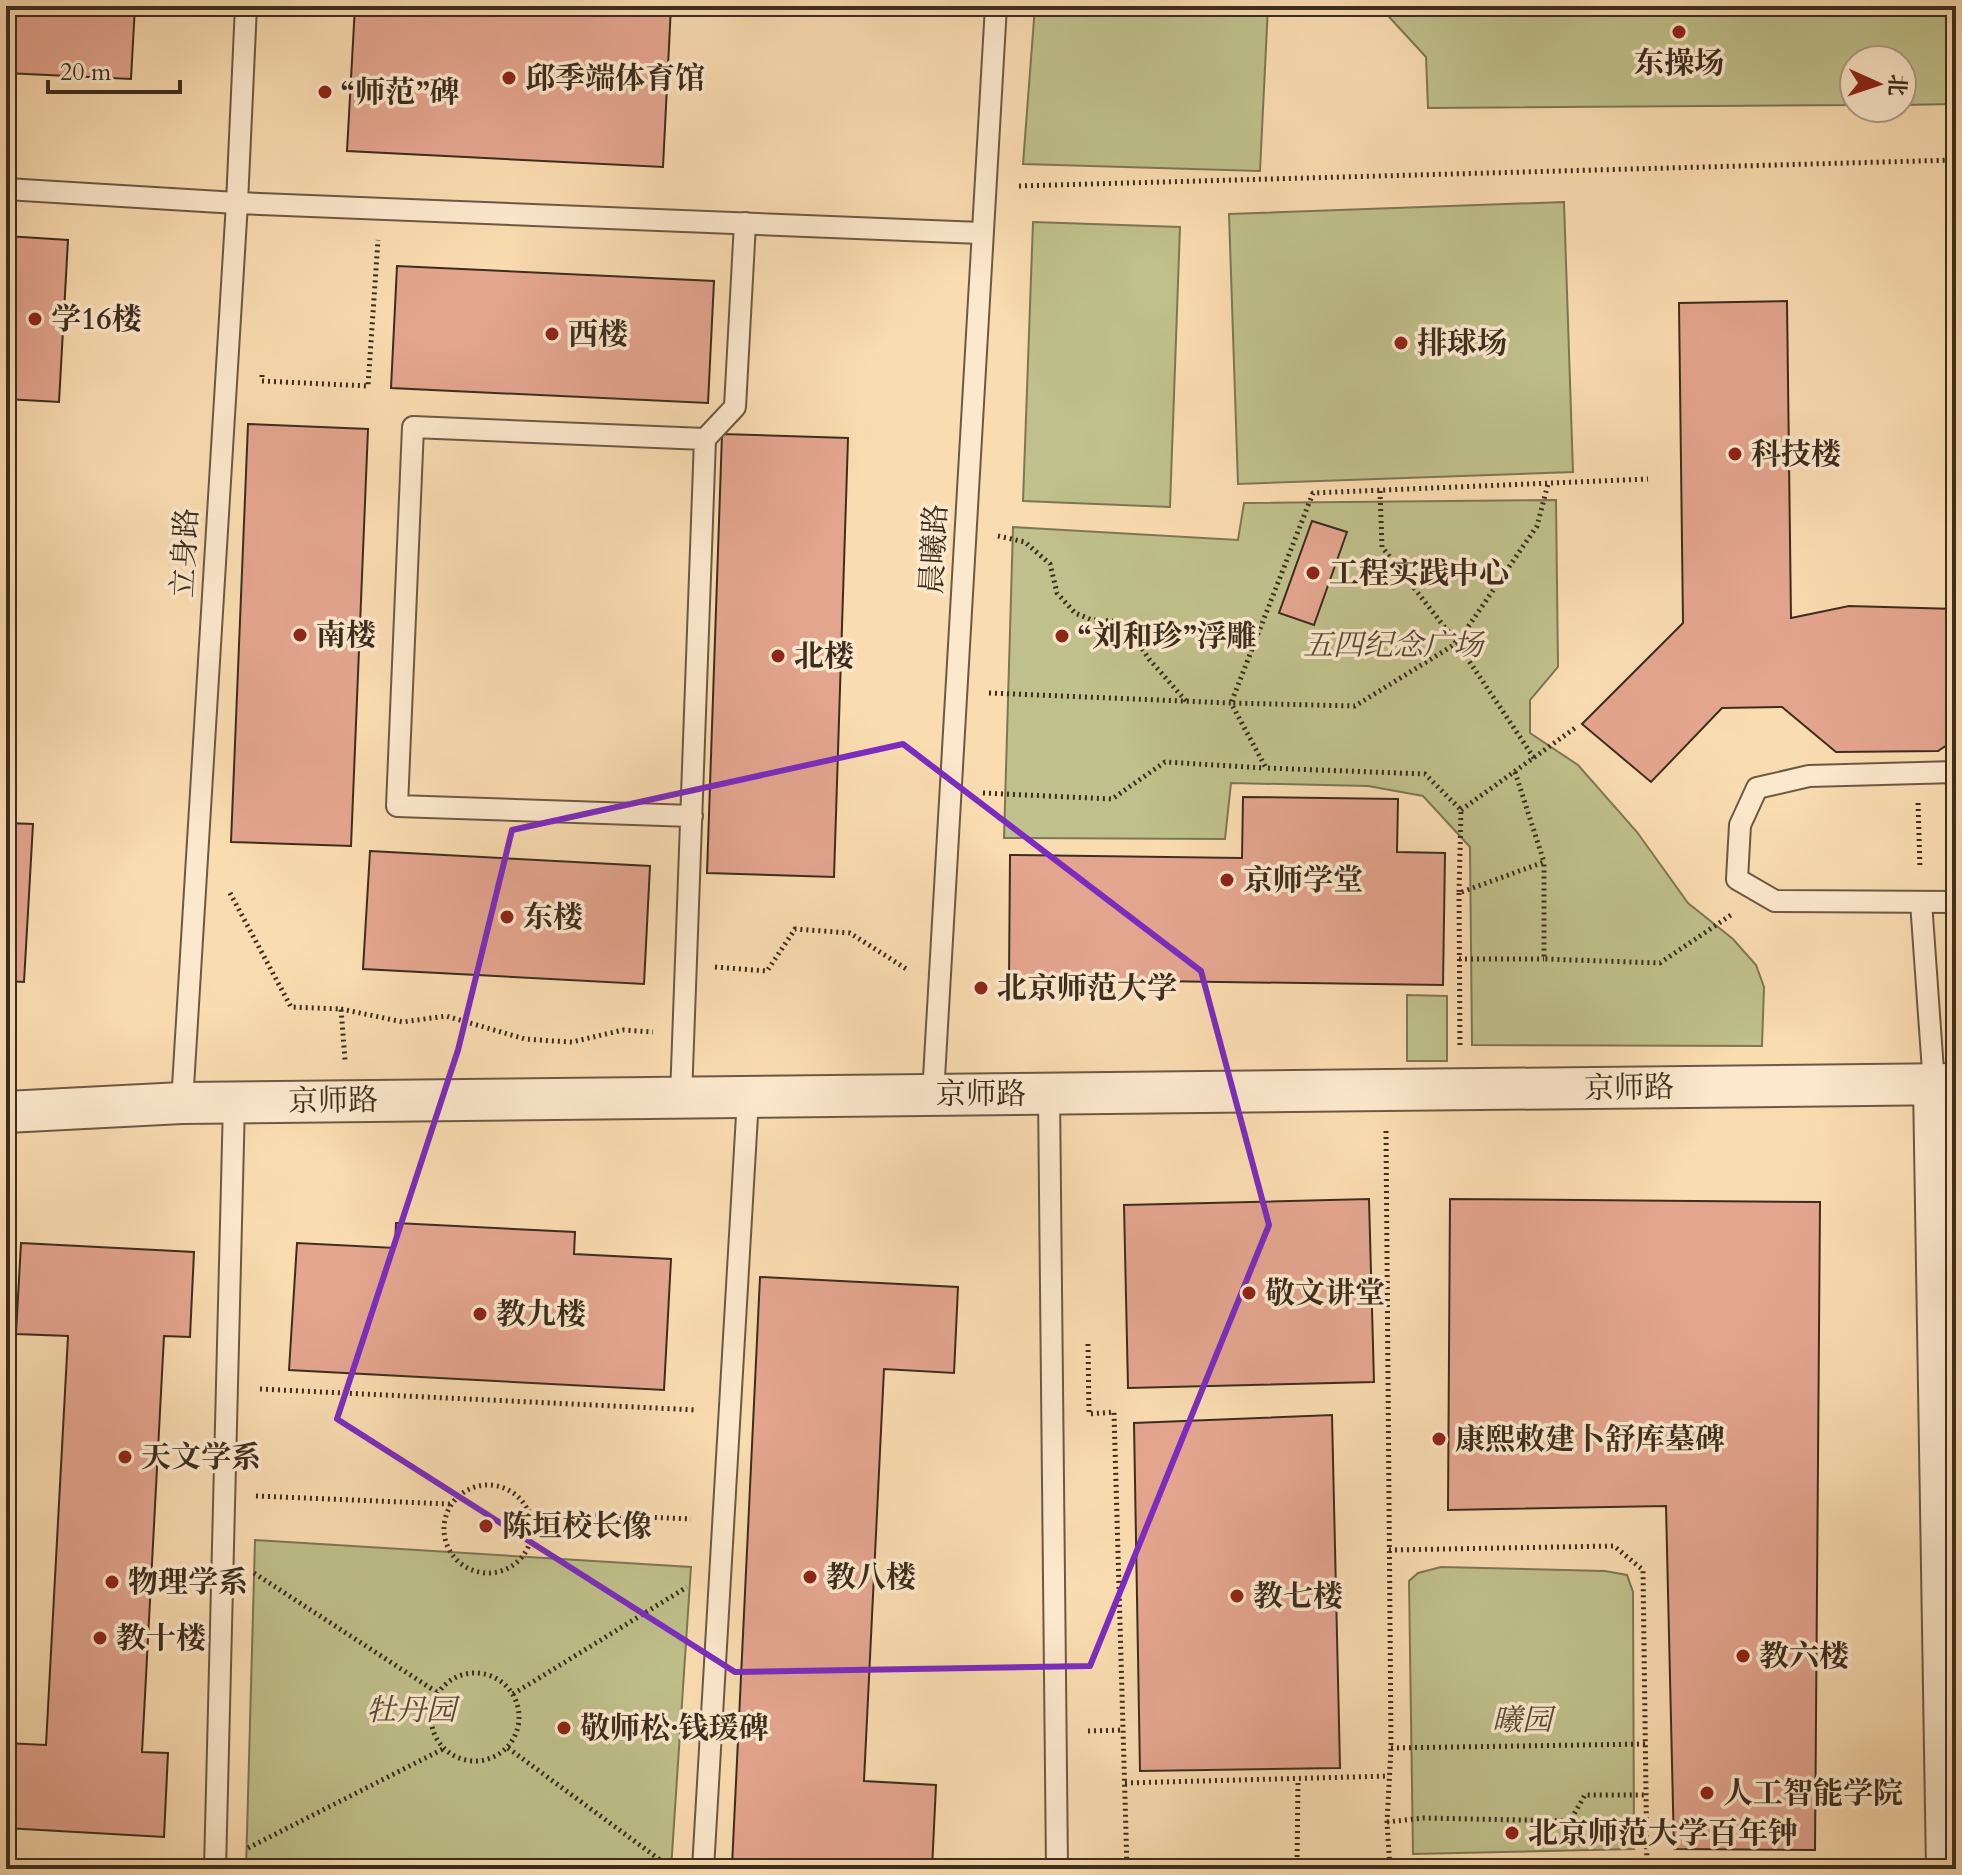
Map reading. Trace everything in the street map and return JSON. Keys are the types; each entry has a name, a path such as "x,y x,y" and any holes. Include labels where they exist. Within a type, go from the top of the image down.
{"street":[{"name":"京师路","path":"6,1112 234,1102 1945,1084"},
{"path":"1945,1084 1947,1869"}],"lane":[{"name":"立身路","path":"182,1103 237,203 246,6"},
{"name":"晨曦路","path":"933,1095 996,6"},
{"path":"6,189 237,203 981,233"},
{"path":"681,1097 705,439 735,407 745,223"},
{"path":"692,816 397,806 413,427 705,439"},
{"path":"1956,772 1809,776 1757,788 1740,825 1737,879 1775,901 1956,902"},
{"path":"1921,902 1945,1084"},
{"path":"1049,1094 1057,1869"},
{"path":"703,1869 748,1098"},
{"path":"215,1867 234,1102"}],"path":[{"path":"986,187 1956,160"},
{"path":"263,366 262,381 368,386 380,207"},
{"path":"1266,768 1231,703 1313,493 1648,479"},
{"path":"956,692 1355,706 1457,643 1537,526 1548,483"},
{"path":"1380,491 1382,547 1457,643 1534,758"},
{"path":"965,528 1025,542 1050,564 1057,593 1075,613 1092,620 1112,621 1133,635 1149,659 1187,702"},
{"path":"1461,810 1575,728"},
{"path":"950,792 1112,799 1165,762 1425,774 1461,810 1461,1089"},
{"path":"1515,772 1544,862 1544,959"},
{"path":"1917,773 1921,902"},
{"path":"1459,893 1544,862"},
{"path":"223,881 291,1007 341,1009 403,1022 446,1016 525,1039 553,1041 572,1042 623,1030 684,1035"},
{"path":"1459,959 1660,963 1731,915"},
{"path":"687,965 767,971 795,929 850,933 939,990"},
{"path":"341,1009 348,1101"},
{"path":"1386,1090 1391,1748 1387,1822 1390,1869"},
{"path":"227,1388 730,1411"},
{"path":"1114,1412 1127,1869"},
{"path":"489,1484 517,1494 528,1512 532,1533 528,1547 509,1568 495,1573 481,1573 467,1568 456,1560 447,1547 443,1532 450,1504 474,1486 489,1484"},
{"path":"224,1494 450,1504"},
{"path":"528,1512 724,1520"},
{"path":"1389,1550 1614,1546 1643,1570 1647,1869"},
{"path":"223,1553 438,1693"},
{"path":"513,1694 721,1565"},
{"path":"461,1675 491,1675 513,1694 519,1707 519,1722 516,1736 508,1748 496,1757 483,1761 468,1761 443,1749 431,1721 432,1706 448,1681 461,1675"},
{"path":"1391,1748 1645,1744"},
{"path":"508,1748 672,1869"},
{"path":"215,1867 443,1749"},
{"path":"1125,1783 1389,1776"},
{"path":"1297,1869 1298,1780"},
{"path":"1387,1822 1423,1818 1570,1821 1585,1795 1646,1795"}],"highlighted area":[{"path":"903,744 1201,971 1269,1225 1090,1666 735,1672 337,1419 458,1050 512,830"}],"green space":[{"path":"1035,6 1268,6 1260,171 1023,164"},
{"name":"东操场","path":"1379,6 1956,6 1956,104 1918,105 1918,44 1838,44 1838,105 1428,108 1426,57"},
{"name":"排球场","path":"1564,202 1573,472 1238,484 1229,214"},
{"path":"1033,222 1180,227 1170,507 1023,501"},
{"name":"五四纪念广场","path":"1556,500 1558,667 1530,700 1530,733 1578,765 1637,832 1688,903 1733,939 1756,965 1764,987 1762,1046 1472,1045 1470,847 1423,796 1368,786 1231,783 1225,839 1004,838 1013,527 1238,540 1244,503"},
{"path":"1407,995 1447,996 1447,1061 1407,1061"},
{"name":"牡丹园","path":"255,1540 691,1567 671,1869 246,1869"},
{"name":"曦园","path":"1441,1567 1605,1571 1627,1575 1633,1592 1634,1849 1413,1854 1409,1581 1418,1573"}],"building":[{"path":"6,6 135,6 131,79 6,73"},
{"name":"邱季端体育馆","path":"355,6 671,6 663,167 347,151"},
{"name":"学16楼","path":"6,236 68,240 59,402 6,399"},
{"name":"西楼","path":"397,266 714,281 708,403 391,388"},
{"name":"科技楼","path":"1787,301 1791,618 1849,606 1956,609 1956,739 1938,751 1836,752 1782,707 1722,708 1651,782 1582,724 1683,623 1679,303"},
{"name":"南楼","path":"248,424 368,429 351,846 231,842"},
{"name":"北楼","path":"722,434 848,438 834,877 707,873"},
{"name":"工程实践中心","path":"1312,521 1347,532 1314,625 1279,613"},
{"name":"京师学堂","path":"1243,797 1398,799 1397,852 1445,853 1443,985 1009,979 1010,855 1242,858"},
{"path":"6,823 33,824 24,982 6,981"},
{"name":"东楼","path":"370,851 650,866 644,984 363,969"},
{"name":"敬文讲堂","path":"1369,1199 1374,1382 1128,1388 1124,1205"},
{"name":"教六楼","path":"1450,1199 1820,1202 1815,1850 1674,1849 1666,1506 1448,1510"},
{"name":"教九楼","path":"396,1223 575,1232 574,1254 671,1259 664,1390 289,1370 297,1243 395,1248"},
{"name":"教十楼","path":"21,1243 194,1252 190,1337 164,1336 142,1752 168,1753 164,1837 6,1828 6,1743 46,1745 68,1336 16,1334"},
{"name":"教八楼","path":"760,1277 958,1287 954,1373 884,1369 864,1781 936,1785 932,1869 732,1866"},
{"name":"教七楼","path":"1332,1415 1340,1768 1140,1771 1134,1423"}],"place":[{"name":"东操场","path":"1679,32"},
{"name":"邱季端体育馆","path":"509,78"},
{"name":"“师范”碑","path":"325,92"},
{"name":"学16楼","path":"35,319"},
{"name":"西楼","path":"552,334"},
{"name":"排球场","path":"1401,343"},
{"name":"科技楼","path":"1735,454"},
{"name":"工程实践中心","path":"1313,573"},
{"name":"南楼","path":"300,635"},
{"name":"“刘和珍”浮雕","path":"1062,636"},
{"name":"北楼","path":"778,656"},
{"name":"京师学堂","path":"1227,880"},
{"name":"东楼","path":"507,917"},
{"name":"北京师范大学","path":"981,988"},
{"name":"敬文讲堂","path":"1249,1293"},
{"name":"教九楼","path":"480,1314"},
{"name":"康熙敕建卜舒库墓碑","path":"1439,1439"},
{"name":"天文学系","path":"125,1457"},
{"name":"陈垣校长像","path":"486,1526"},
{"name":"教八楼","path":"810,1577"},
{"name":"物理学系","path":"112,1582"},
{"name":"教七楼","path":"1237,1596"},
{"name":"教十楼","path":"100,1638"},
{"name":"教六楼","path":"1743,1656"},
{"name":"敬师松·钱瑗碑","path":"564,1728"},
{"name":"人工智能学院","path":"1707,1793"},
{"name":"北京师范大学百年钟","path":"1512,1833"}]}
